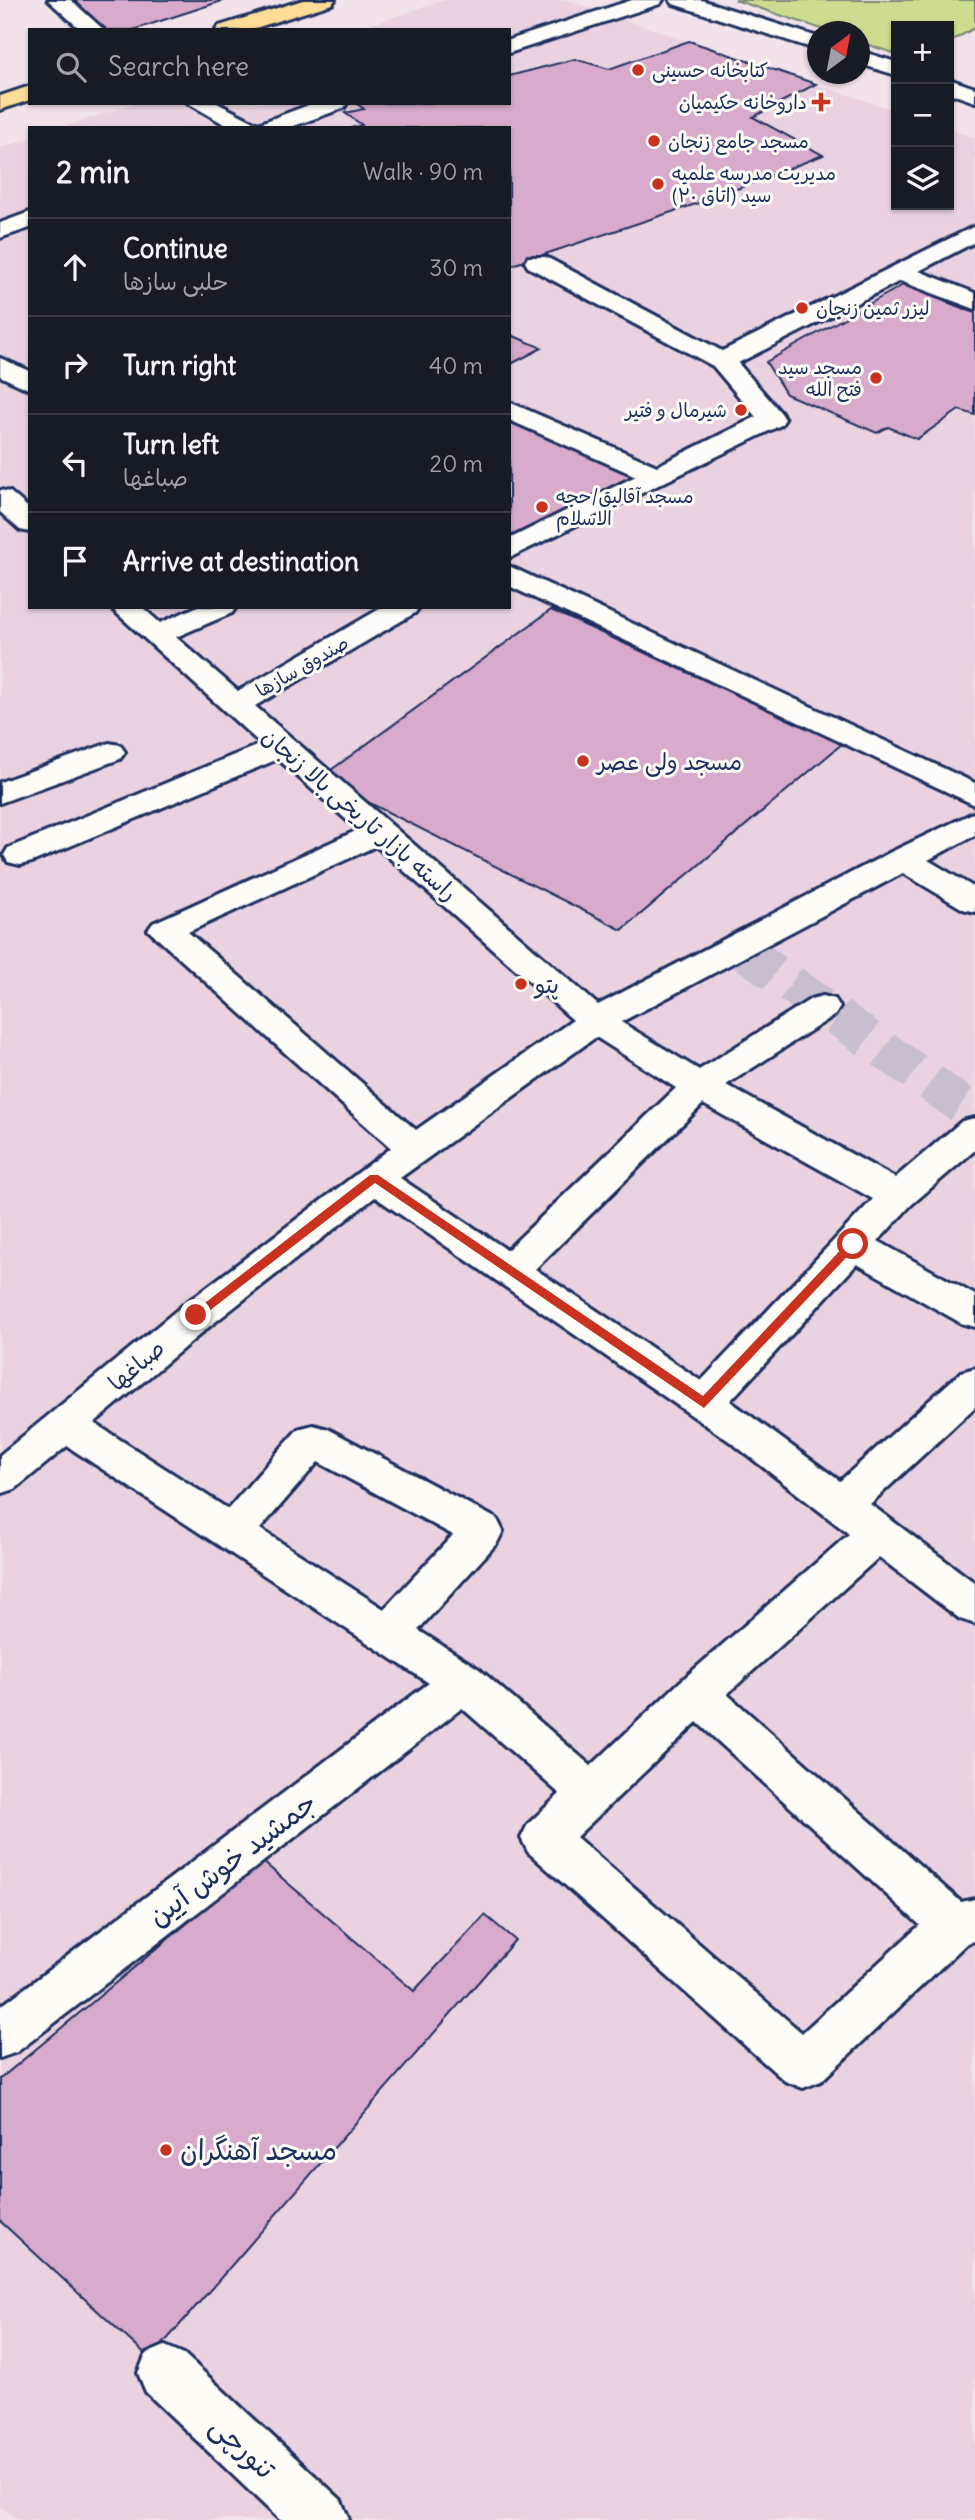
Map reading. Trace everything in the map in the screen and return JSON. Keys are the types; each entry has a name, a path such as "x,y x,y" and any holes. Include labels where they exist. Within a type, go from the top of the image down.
{"main road":[{"path":"233,28 325,0"},
{"path":"0,103 28,94"}],"street":[{"path":"58,0 92,28"},
{"path":"511,46 653,0"},
{"path":"680,0 807,41"},
{"path":"870,61 891,67"},
{"path":"954,88 975,95"},
{"path":"203,105 245,126"},
{"path":"271,126 330,105"},
{"path":"0,230 28,220"},
{"path":"722,361 975,233"},
{"path":"511,549 772,419 722,361 537,262"},
{"path":"898,271 975,302"},
{"path":"0,366 28,381"},
{"path":"511,411 658,476"},
{"path":"0,498 28,522"},
{"path":"511,576 975,795"},
{"name":"راسته بازار تاریخی بالا زنجان","path":"126,609 595,1021 699,1086 898,1196"},
{"path":"156,635 217,609"},
{"name":"صندوق سازها","path":"235,705 402,609"},
{"path":"20,855 274,750"},
{"path":"0,793 109,752"},
{"name":"صباغها","path":"0,1478 196,1315 374,1178 595,1021 975,822"},
{"path":"369,837 165,930 415,1149"},
{"path":"903,859 975,902"},
{"path":"510,1270 699,1086 823,1007"},
{"path":"704,1403 898,1196 975,1130"},
{"path":"374,1178 704,1403 842,1504 975,1608"},
{"path":"853,1244 975,1313"},
{"path":"842,1504 975,1383"},
{"path":"64,1424 463,1682 592,1794"},
{"path":"233,1532 313,1440 482,1531 389,1633"},
{"path":"697,1694 964,1922 803,2065 544,1838 697,1694 878,1533"},
{"name":"جمشید خوش آیین","path":"0,2036 463,1682"},
{"name":"تنورچی","path":"165,2373 321,2520"}],"shaded area":[{"path":"444,0 566,0 807,81 807,84 816,84 891,109 891,210 954,210 954,131 975,138 975,2520 19,2520 0,2507 0,148 28,139 28,609 511,609 511,126 68,126 129,105 511,105 511,28 361,28"}],"green space":[{"path":"735,0 975,0 975,28 954,39 954,21 891,21 891,52 870,45 870,21 807,21 807,24"}],"building":[{"path":"70,0 225,0 139,28 100,28"},
{"name":"مسجد جامع زنجان","path":"689,41 807,81 807,84 816,84 753,117 823,155 714,198 511,265 511,126 358,126 362,125 345,113 364,109 359,105 511,105 511,75 575,59 609,69"},
{"name":"مسجد سید فتح الله","path":"903,285 975,313 975,415 959,410 917,439 888,427 877,433 786,394 766,362"},
{"path":"511,335 542,348 511,364"},
{"name":"مسجد آقالیق/حجه الاسلام","path":"511,417 641,474 511,539"},
{"name":"مسجد ولی عصر","path":"551,610 843,743 622,930 320,778"},
{"name":"مسجد آهنگران","path":"262,1861 414,1991 485,1915 515,1940 150,2359 0,2221 0,2079"}],"tunnel":[{"path":"737,946 746,953"},
{"path":"744,951 975,1114"}],"place":[{"name":"کتابخانه حسینی","path":"638,70"},
{"name":"داروخانه حکیمیان","path":"821,102"},
{"name":"مسجد جامع زنجان","path":"654,141"},
{"name":"مدیریت مدرسه علمیه سید (اتاق ۲۰)","path":"658,184"},
{"name":"لیزر ثمین زنجان","path":"802,308"},
{"name":"مسجد سید فتح الله","path":"876,378"},
{"name":"شیرمال و فتیر","path":"741,410"},
{"name":"مسجد آقالیق/حجه الاسلام","path":"542,507"},
{"name":"مسجد ولی عصر","path":"583,761"},
{"name":"پتو","path":"521,984"},
{"name":"مسجد آهنگران","path":"166,2150"}],"route":[{"path":"196,1315 374,1178 704,1403 853,1244"}]}
